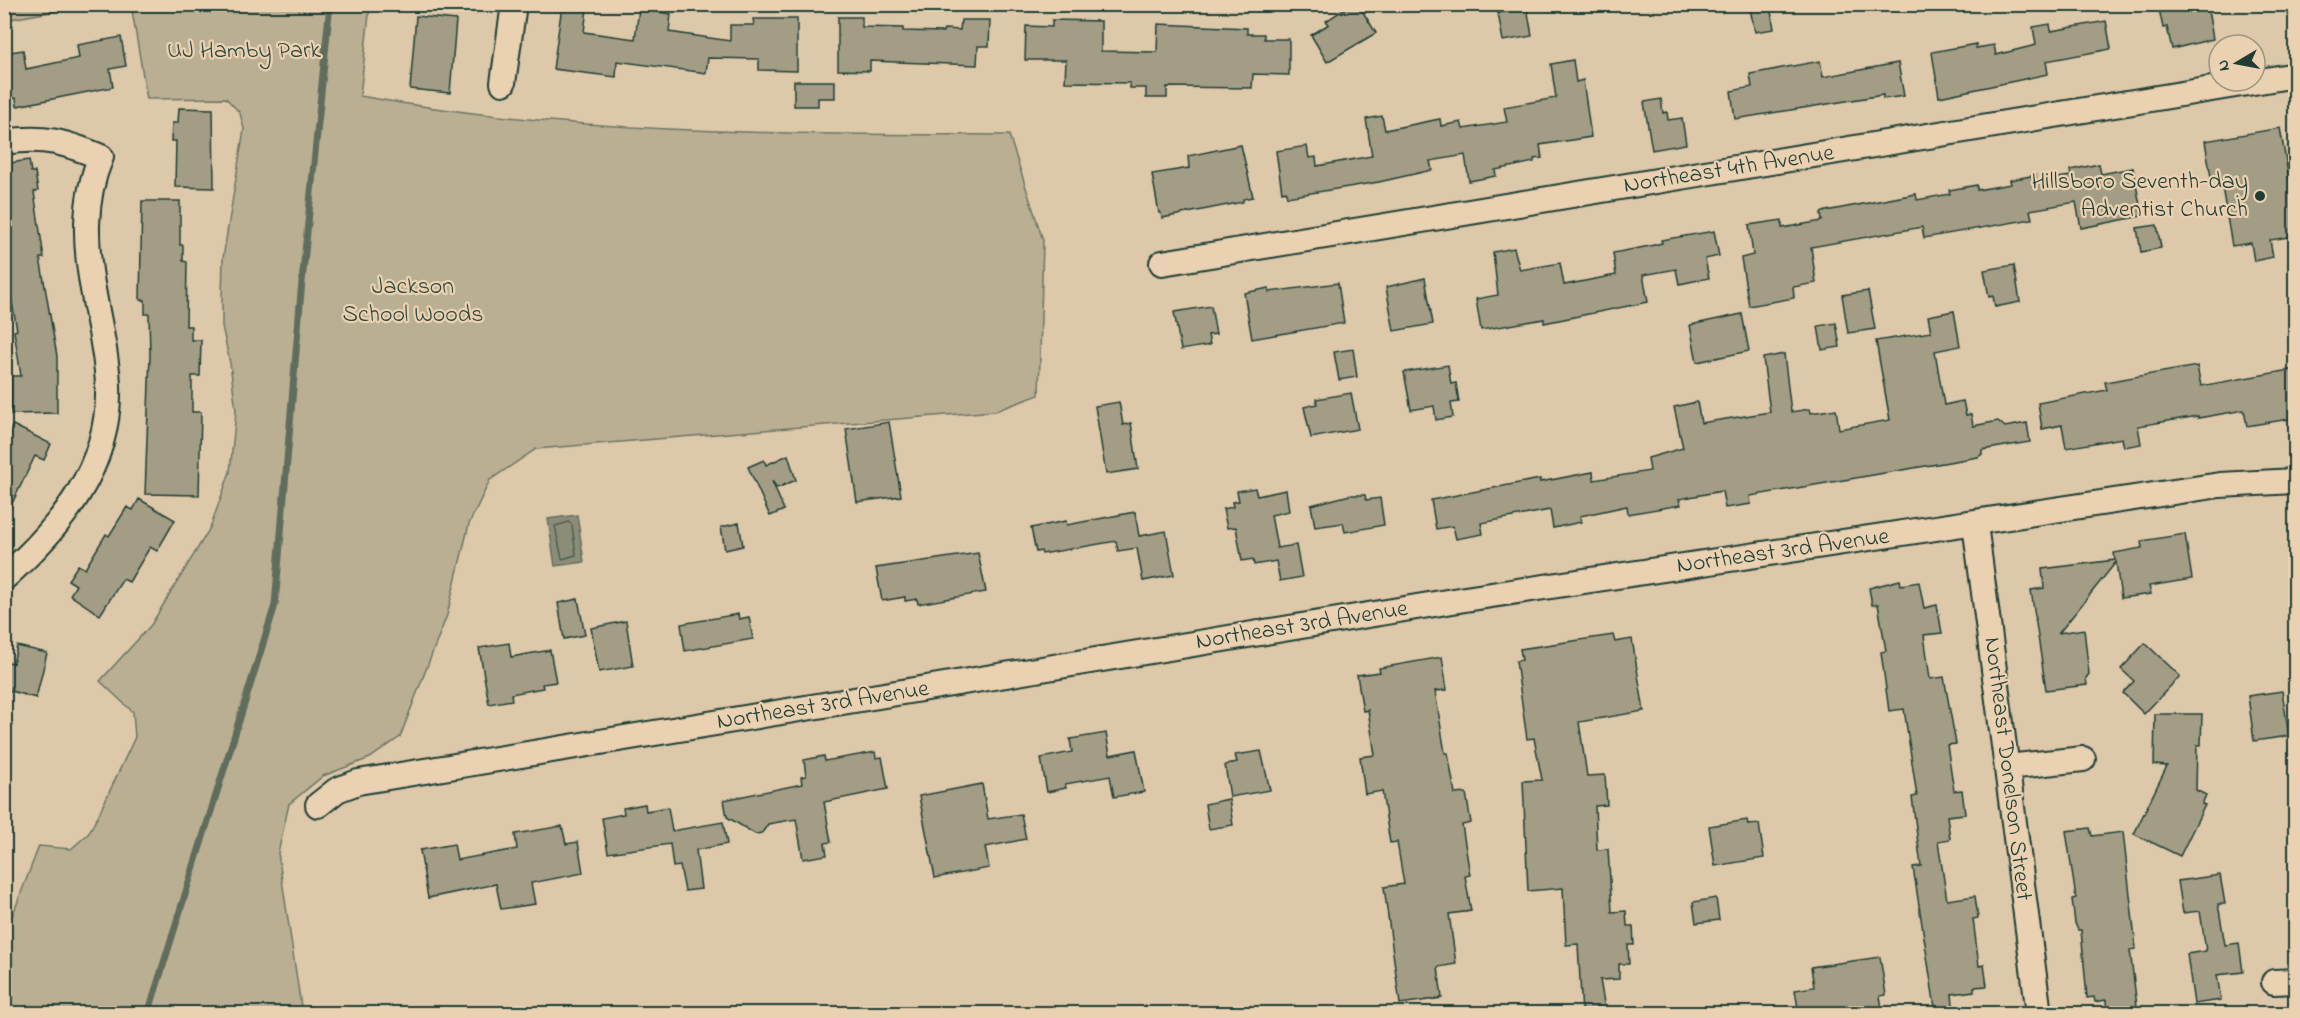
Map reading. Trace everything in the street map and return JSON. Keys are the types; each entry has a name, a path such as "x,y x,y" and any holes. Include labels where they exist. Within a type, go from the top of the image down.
{"street":[{"path":"503,83 514,4"},
{"name":"Northeast 4th Avenue","path":"1162,263 2295,75"},
{"path":"4,142 32,138 51,139 101,157 89,196 87,240 88,266 107,373 107,410 103,433 84,484 52,534 4,578"},
{"name":"Northeast 3rd Avenue","path":"318,805 338,790 358,782 1465,599 1975,524 2220,485 2295,481"},
{"name":"Northeast Donelson Street","path":"1975,524 2039,1014"},
{"path":"2007,767 2083,759"}],"green space":[{"path":"5,4 89,4 89,5 5,20"},
{"name":"Jackson School Woods","path":"131,5 370,5 360,96 440,109 602,125 683,130 1009,135 1043,240 1039,395 995,411 536,449 490,480 469,524 447,615 400,737 370,758 323,776 289,804 278,853 302,1013 5,1013 5,935 39,846 71,849 88,834 135,737 133,712 100,681 151,625 210,528 230,472 236,411 230,363 222,326 223,258 244,129 240,113 226,98 147,99"}],"water":[{"path":"577,515 584,562 555,566 548,519"}],"building":[{"path":"1352,4 1358,4 1376,33 1327,62 1311,35 1329,24 1326,21"},
{"path":"2158,4 2207,4 2212,33 2207,33 2207,40 2172,49 2167,27 2163,28"},
{"path":"562,6 587,9 584,32 635,39 639,9 671,14 669,32 730,41 730,25 754,25 753,19 797,19 797,71 759,70 759,59 708,58 706,73 617,61 616,77 553,69"},
{"path":"1770,6 1774,29 1755,32 1750,9"},
{"path":"1527,7 1532,36 1503,41 1498,13"},
{"path":"416,16 456,20 450,93 410,89"},
{"path":"838,17 862,17 862,27 943,32 944,29 960,30 961,20 990,20 989,46 978,46 977,65 870,61 870,71 838,70"},
{"path":"1052,20 1101,21 1101,51 1157,52 1158,24 1247,28 1247,34 1264,34 1264,39 1289,39 1289,75 1253,74 1252,88 1167,87 1167,98 1146,98 1146,88 1130,88 1130,83 1065,82 1066,60 1025,60 1026,26 1052,27"},
{"path":"2106,21 2111,49 2046,61 2048,74 1939,97 1932,52 1976,44 1976,48 1994,45 1996,55 2036,45 2033,27 2050,24 2051,31"},
{"path":"121,37 126,66 110,69 113,87 17,106 16,98 4,100 4,53 23,50 26,69 79,58 77,45"},
{"path":"1573,60 1576,82 1583,80 1591,137 1540,145 1542,158 1534,159 1534,162 1495,170 1496,176 1469,181 1465,155 1430,161 1432,170 1379,182 1287,197 1286,191 1282,192 1276,151 1307,146 1309,158 1316,157 1317,166 1372,156 1366,119 1382,116 1385,130 1440,119 1441,126 1461,122 1463,129 1507,122 1504,107 1556,98 1551,64"},
{"path":"1820,61 1823,77 1898,63 1904,96 1883,99 1883,95 1735,119 1731,91 1752,87 1750,74"},
{"path":"794,81 835,81 835,98 818,98 818,106 794,106"},
{"path":"1661,99 1663,113 1667,112 1668,120 1682,118 1686,144 1652,150 1644,102"},
{"path":"179,108 213,109 214,188 175,187 176,141 171,141 172,123 178,123"},
{"name":"Hillsboro Seventh-day Adventist Church","path":"2280,128 2291,189 2295,188 2295,236 2270,240 2273,257 2254,261 2251,243 2232,246 2220,175 2211,177 2205,141"},
{"path":"1241,145 1253,197 1243,199 1243,202 1162,218 1159,213 1152,174 1189,168 1188,156"},
{"path":"29,160 31,172 35,172 38,191 34,192 44,258 40,258 57,356 57,413 11,414 11,376 21,376 14,331 17,330 8,280 4,281 4,164"},
{"path":"2099,164 2101,174 2133,168 2142,216 2081,228 2076,202 2030,210 2032,219 1924,238 1922,227 1811,247 1816,283 1793,287 1794,298 1749,306 1741,258 1753,255 1749,225 1782,220 1782,228 1822,221 1821,213 1826,211 1916,194 1917,200 1950,194 1949,190 1977,185 1977,190 2011,184 2010,180 2036,175 2037,181 2071,176 2070,170"},
{"path":"142,201 180,201 180,245 183,245 183,261 187,262 186,326 191,326 191,340 201,340 200,376 192,376 192,412 201,412 199,495 145,494 150,355 149,314 145,314 145,300 140,300"},
{"path":"2157,225 2161,248 2141,252 2137,228"},
{"path":"1714,231 1719,256 1705,259 1709,278 1679,284 1676,269 1643,275 1648,302 1544,323 1544,319 1481,330 1476,299 1498,295 1493,252 1514,248 1520,270 1560,263 1564,285 1616,275 1613,253 1662,243 1661,240"},
{"path":"2014,265 2020,302 1995,307 1993,296 1989,297 1984,270"},
{"path":"1425,278 1433,324 1394,331 1386,287"},
{"path":"1338,283 1344,323 1252,339 1244,293 1269,288 1269,292"},
{"path":"1868,291 1875,329 1848,333 1842,295"},
{"path":"1211,306 1216,334 1208,335 1210,345 1181,350 1174,312"},
{"path":"1954,311 1960,346 1935,351 1944,405 1963,401 1966,415 1971,414 1973,426 1998,421 2005,427 2027,423 2030,442 1982,450 1982,454 1978,457 1750,496 1751,504 1725,508 1722,491 1679,499 1681,505 1628,514 1627,506 1580,516 1581,522 1553,528 1550,510 1481,523 1483,534 1456,539 1453,526 1436,529 1431,500 1540,479 1540,482 1593,472 1594,480 1650,471 1648,458 1683,448 1674,407 1697,402 1701,423 1770,412 1763,358 1784,354 1791,412 1810,409 1811,413 1836,409 1839,429 1890,420 1876,341 1931,332 1928,316"},
{"path":"1742,314 1749,351 1697,362 1690,325"},
{"path":"1836,323 1840,347 1822,350 1818,326"},
{"path":"1353,349 1357,377 1339,380 1334,352"},
{"path":"1448,365 1451,384 1456,383 1459,402 1451,403 1453,417 1436,420 1434,406 1411,410 1404,372"},
{"path":"2197,366 2201,386 2295,369 2295,418 2247,426 2244,410 2138,426 2141,444 2124,447 2122,438 2066,448 2062,425 2042,429 2038,403 2107,390 2105,382"},
{"path":"1351,393 1358,429 1311,438 1304,407 1317,404 1316,399"},
{"path":"1119,402 1123,425 1131,423 1138,469 1106,474 1095,406"},
{"path":"889,422 901,496 857,502 846,429"},
{"path":"13,425 51,444 44,460 35,456 4,520 4,442"},
{"path":"788,455 796,480 777,488 772,481 784,510 770,516 748,467 764,460 766,465"},
{"path":"1255,488 1257,496 1286,490 1289,511 1271,515 1277,548 1296,545 1302,577 1280,581 1276,561 1254,565 1253,559 1242,561 1236,527 1227,528 1223,509 1233,507 1232,502 1239,501 1237,491"},
{"path":"1350,495 1365,495 1366,500 1380,498 1384,525 1345,532 1343,523 1315,527 1311,505"},
{"path":"139,499 175,520 157,551 150,547 129,582 123,579 100,615 70,595 76,585 68,580 78,565 85,569 106,534 109,536 127,507 133,510"},
{"path":"1135,512 1139,536 1166,531 1174,575 1143,581 1137,548 1118,551 1116,541 1042,554 1041,551 1036,552 1031,528 1066,521 1067,525"},
{"path":"739,523 743,546 725,550 721,527"},
{"path":"2185,534 2192,579 2149,586 2151,594 2121,598 2116,562 2059,633 2084,629 2089,674 2086,678 2087,685 2046,690 2031,590 2044,588 2042,569 2115,560 2114,553 2142,548 2141,541"},
{"path":"978,553 986,592 918,604 917,599 905,601 905,597 882,601 876,568"},
{"path":"1900,580 1901,585 1919,582 1924,608 1937,605 1942,633 1924,635 1930,679 1944,677 1956,744 1947,745 1954,791 1962,790 1965,814 1947,816 1950,839 1938,841 1947,900 1975,896 1978,918 1973,919 1979,966 1984,965 1987,986 1974,987 1974,991 1952,994 1954,1014 1936,1014 1913,867 1921,866 1912,797 1917,796 1904,709 1889,711 1881,652 1886,651 1878,604 1872,605 1869,588"},
{"path":"578,599 585,635 564,639 558,603"},
{"path":"738,614 739,619 749,617 753,639 685,651 681,624"},
{"path":"626,621 633,666 599,672 591,628"},
{"path":"1613,635 1615,642 1632,639 1644,711 1579,722 1587,776 1605,775 1607,805 1595,806 1597,850 1608,849 1612,912 1626,911 1627,926 1633,926 1634,945 1628,945 1629,964 1619,964 1619,979 1600,980 1606,1014 1582,1014 1578,944 1566,945 1563,888 1528,891 1523,781 1542,780 1534,738 1527,739 1516,661 1522,660 1520,649"},
{"path":"509,643 511,657 550,650 556,682 542,684 543,688 511,694 512,700 489,704 479,648"},
{"path":"2145,643 2180,676 2144,714 2123,693 2134,681 2121,669"},
{"path":"17,646 47,653 36,698 4,689 4,661 13,663"},
{"path":"1442,657 1447,690 1435,691 1445,753 1448,753 1455,794 1466,793 1471,823 1462,825 1470,875 1465,876 1471,911 1449,914 1456,964 1438,967 1442,998 1400,1004 1384,887 1404,884 1397,842 1390,843 1382,791 1365,794 1360,757 1375,755 1368,710 1363,711 1357,675 1380,672 1379,668"},
{"path":"2282,691 2289,736 2254,741 2248,696"},
{"path":"2155,714 2202,714 2201,745 2197,745 2196,790 2206,795 2202,804 2205,805 2180,856 2134,834 2167,766 2154,765"},
{"path":"1106,733 1110,755 1136,750 1144,792 1114,797 1110,776 1065,784 1066,788 1047,792 1041,758 1072,752 1070,739"},
{"path":"1261,751 1270,790 1230,797 1225,765 1237,762 1235,755"},
{"path":"875,752 876,758 882,757 888,789 824,802 831,842 825,843 827,855 803,859 796,819 768,824 762,833 755,834 727,817 724,800 802,784 801,777 806,776 804,760 824,756 825,761"},
{"path":"982,784 988,819 1021,814 1026,839 985,847 989,868 935,878 919,796"},
{"path":"1229,799 1233,825 1209,829 1205,804"},
{"path":"645,804 646,811 668,807 672,831 723,822 727,844 696,850 701,889 685,891 680,866 673,867 670,844 608,853 602,818 624,814 623,808"},
{"path":"1747,820 1748,825 1759,824 1764,858 1715,866 1709,826"},
{"path":"562,826 566,844 578,842 583,873 531,883 535,904 501,909 496,884 428,898 420,850 454,844 457,860 517,849 515,834"},
{"path":"2090,828 2092,836 2123,832 2136,949 2130,950 2138,1014 2107,1014 2106,1000 2095,1002 2094,997 2087,998 2081,930 2078,930 2075,923 2072,899 2076,898 2066,831"},
{"path":"2220,875 2225,904 2218,904 2225,945 2239,943 2243,972 2217,975 2221,1000 2194,1004 2187,954 2206,951 2200,911 2183,913 2178,881"},
{"path":"1716,898 1719,920 1696,923 1693,902"},
{"path":"1880,957 1886,995 1880,996 1883,1014 1852,1014 1851,1009 1799,1014 1795,990 1814,987 1811,967"}],"waterway":[{"path":"148,1014 275,605 301,292 330,4"}],"place":[{"name":"Hillsboro Seventh-day Adventist Church","path":"2260,196"}],"park label":[{"name":"UJ Hamby Park","path":"244,51"}]}
